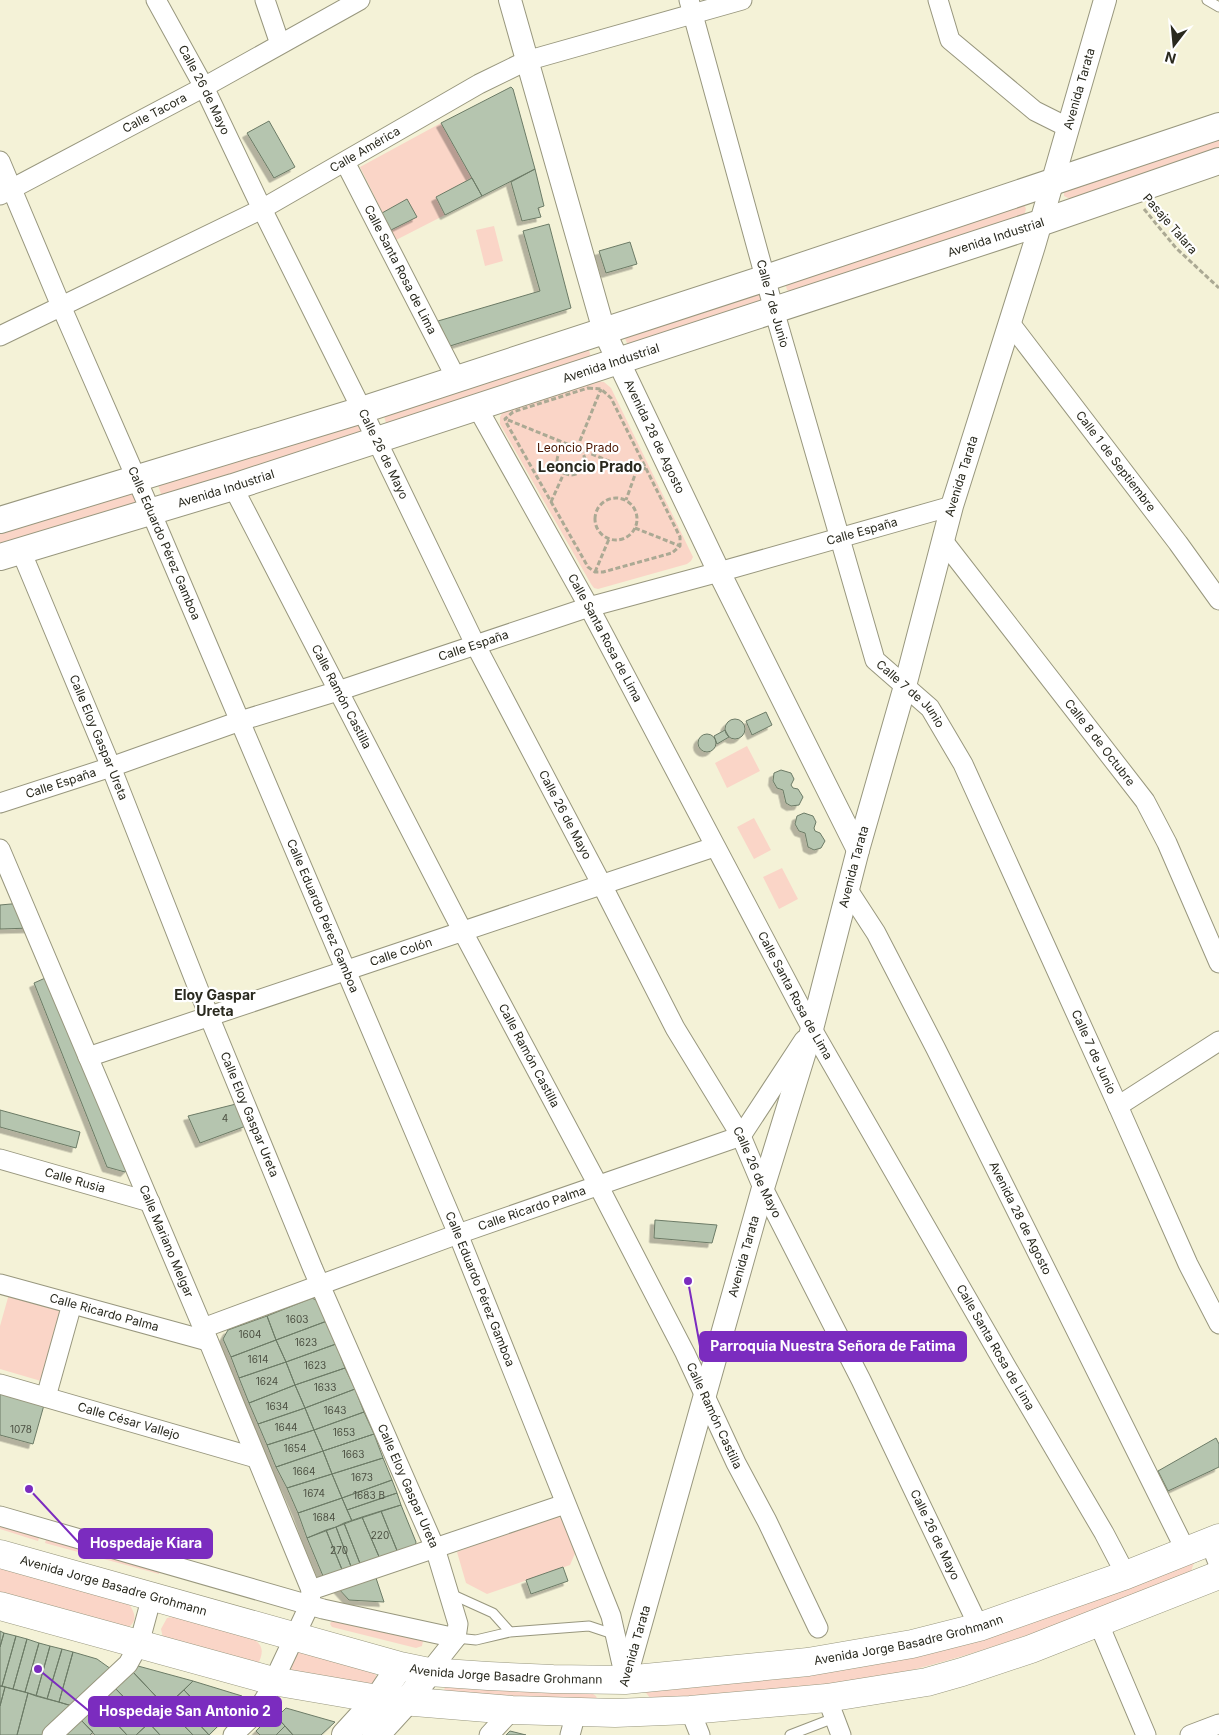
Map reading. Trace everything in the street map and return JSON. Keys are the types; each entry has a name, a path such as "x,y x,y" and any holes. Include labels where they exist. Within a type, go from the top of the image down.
{"highway":[{"name":"Avenida Jorge Basadre Grohmann","path":"0,1554 400,1666 429,1672 553,1679 626,1680 808,1662 912,1644 979,1628 1126,1575 1186,1551 1216,1547"},
{"path":"0,1606 273,1681 378,1699 512,1710 573,1724 612,1724 690,1710 834,1717 927,1682 1031,1649 1219,1575"},
{"name":"Avenida Tarata","path":"612,1724 626,1680"}],"main road":[{"path":"0,520 362,410 766,278 1219,126"},
{"name":"Avenida Industrial","path":"10,554 233,487 477,408 1040,223 1219,161"},
{"path":"345,1735 378,1699 400,1666"},
{"path":"376,1735 407,1701 429,1672"}],"street":[{"name":"Calle 26 de Mayo","path":"156,0 204,86 262,209 377,440 475,644 602,885 674,1028 741,1136 763,1188 861,1380 979,1628"},
{"path":"265,0 280,44"},
{"name":"Calle Tacora","path":"6,192 360,0"},
{"name":"Avenida 28 de Agosto","path":"510,0 604,331 719,572 858,850"},
{"name":"Calle América","path":"0,336 262,209 479,84 526,61 691,7 742,0"},
{"path":"938,0 950,40 1035,111 1067,127"},
{"name":"Avenida Tarata","path":"626,1680 763,1188 812,1029 858,850 944,542 952,506 1010,324 1105,0"},
{"name":"Calle 7 de Junio","path":"691,7 774,310 875,660 930,708 963,764 1188,1264 1219,1324"},
{"name":"Calle Eduardo Pérez Gamboa","path":"0,161 6,192 61,306 151,512 458,1234 611,1616 626,1680"},
{"name":"Calle Santa Rosa de Lima","path":"345,162 456,378"},
{"name":"Calle 1 de Septiembre","path":"1010,324 1219,600"},
{"name":"Calle Santa Rosa de Lima","path":"477,408 589,607 714,847 812,1029 1104,1533 1126,1575"},
{"name":"Calle Ramón Castilla","path":"233,487 463,932 598,1185 705,1394 736,1463 767,1521 818,1628"},
{"name":"Calle España","path":"0,803 240,721 589,607 952,506"},
{"name":"Calle 8 de Octubre","path":"944,542 1144,801 1167,843 1219,963"},
{"name":"Calle Eloy Gaspar Ureta","path":"10,554 111,766 209,1016 320,1285 435,1548 458,1624 456,1638"},
{"name":"Calle Colón","path":"88,1057 714,847"},
{"name":"Calle Mariano Melgar","path":"0,849 205,1334 311,1597"},
{"name":"Avenida 28 de Agosto","path":"848,890 876,933 936,1049 1186,1551"},
{"path":"741,1136 812,1029"},
{"path":"1118,1106 1219,1041"},
{"name":"Calle Ricardo Palma","path":"1,1289 205,1334 320,1285 458,1234 741,1136"},
{"name":"Calle Rusia","path":"0,1159 150,1202"},
{"path":"46,1396 72,1304"},
{"name":"Calle César Vallejo","path":"0,1384 256,1458"},
{"path":"233,1735 256,1713 295,1636 311,1597 435,1548 566,1504"},
{"path":"0,1516 311,1597 323,1609 456,1638 429,1672"},
{"path":"52,1735 128,1664 139,1644 152,1596"},
{"path":"1098,1622 1146,1735"},
{"path":"489,1735 512,1710"},
{"path":"690,1710 700,1735"},
{"path":"1190,1735 1219,1724"}],"lane":[{"path":"1207,0 1219,7"},
{"path":"449,1593 493,1613 510,1632"},
{"path":"456,1638 476,1640 510,1632 589,1626 616,1635"},
{"path":"790,1735 834,1717"}],"path":[{"name":"Pasaje Talara","path":"1131,192 1176,248 1219,288"},
{"path":"588,388 601,389 611,398 680,537 680,546 672,554 603,572 596,572 588,567 505,419 513,412 588,388"},
{"path":"576,448 601,389"},
{"path":"505,419 636,472 646,468"},
{"path":"576,448 585,459 583,468 577,474 564,473 558,466 558,457 563,450 576,448"},
{"path":"626,500 636,472"},
{"path":"551,502 564,473"},
{"path":"619,498 626,500 635,509 636,528 627,537 621,539 609,538 598,530 597,511 606,501 619,498"},
{"path":"636,528 680,546"},
{"path":"596,572 609,538"}],"green space":[{"path":"441,123 482,196 396,240 360,167"},
{"path":"1219,137 1219,153 1072,200 1064,196 1064,190"},
{"path":"1024,204 1026,209 1024,216 792,293 787,290 785,282"},
{"path":"494,226 503,261 485,266 476,230"},
{"path":"758,287 763,304 633,346 627,343 624,336"},
{"path":"588,347 591,357 392,426 386,423 384,416"},
{"name":"Leoncio Prado","path":"596,381 604,382 611,388 693,557 687,564 598,589 594,588 591,584 500,424 500,417 504,410"},
{"path":"360,422 362,430 356,438 167,496 161,494 158,485"},
{"path":"134,490 136,500 134,505 0,545 0,531"},
{"path":"747,746 760,771 727,788 715,763"},
{"path":"754,818 771,850 754,859 737,827"},
{"path":"782,868 798,899 779,909 763,877"},
{"path":"9,1294 58,1303 63,1314 41,1381 0,1369 0,1326"},
{"path":"553,1515 561,1518 576,1551 570,1565 487,1594 466,1583 457,1552"},
{"path":"0,1523 40,1535 38,1541 0,1529"},
{"path":"47,1536 160,1568 159,1574 45,1543"},
{"path":"1186,1559 1194,1563 1190,1574 1034,1633 914,1670 846,1684 790,1691 650,1698 644,1690 783,1677"},
{"path":"0,1567 129,1604 134,1613 133,1623 122,1631 0,1598"},
{"path":"178,1616 248,1636 261,1646 262,1653 259,1662 249,1666 163,1638 161,1629 167,1618"},
{"path":"334,1621 420,1637 423,1641 422,1646 416,1648 332,1627 330,1624"},
{"path":"300,1651 374,1671 377,1678 374,1689 292,1672 292,1660"},
{"path":"449,1682 593,1694 598,1702 596,1705 444,1692 445,1686"}],"building":[{"path":"511,87 535,169 482,196 441,123"},
{"path":"269,121 295,167 274,178 247,133"},
{"path":"535,169 544,206 538,208 541,217 522,221 511,182"},
{"path":"472,178 482,196 445,215 436,197"},
{"path":"407,199 417,217 391,230 382,213"},
{"path":"549,224 571,308 450,346 438,321 540,291 523,231"},
{"path":"630,242 637,264 606,273 599,251"},
{"path":"766,712 772,725 752,735 746,721"},
{"path":"735,719 742,722 745,729 742,736 735,739 728,736 725,729 728,722"},
{"path":"725,730 729,737 717,744 714,736"},
{"path":"703,734 711,734 716,739 714,750 703,752 698,747 698,739"},
{"path":"781,770 791,773 794,779 791,785 793,788 798,789 803,797 799,805 791,806 786,803 783,790 777,788 773,781 774,773"},
{"path":"804,813 813,816 816,822 815,831 820,833 825,841 821,848 814,850 808,847 805,833 799,831 795,824 797,816"},
{"path":"22,903 32,928 0,929 0,905"},
{"path":"52,975 132,1165 125,1172 107,1167 34,983"},
{"path":"240,1103 246,1126 200,1143 188,1116"},
{"path":"0,1110 80,1132 76,1148 0,1127"},
{"path":"655,1220 717,1225 712,1243 654,1238"},
{"path":"312,1298 318,1301 327,1321 276,1340 267,1316"},
{"path":"267,1316 276,1340 231,1357 223,1339 228,1330"},
{"path":"327,1321 336,1344 286,1362 276,1340"},
{"path":"276,1340 286,1362 239,1378 231,1357"},
{"path":"336,1344 345,1368 295,1385 286,1362"},
{"path":"286,1362 295,1385 249,1403 239,1378"},
{"path":"345,1368 355,1389 305,1408 295,1385"},
{"path":"0,1385 46,1398 33,1444 0,1435"},
{"path":"295,1385 305,1408 258,1424 249,1403"},
{"path":"355,1389 364,1412 314,1430 305,1408"},
{"path":"305,1408 314,1430 267,1445 258,1424"},
{"path":"364,1412 374,1434 323,1451 314,1430"},
{"path":"314,1430 323,1451 276,1467 267,1445"},
{"path":"374,1434 383,1458 332,1474 323,1451"},
{"path":"1216,1438 1219,1444 1219,1467 1168,1491 1158,1471"},
{"path":"323,1451 332,1474 287,1488 276,1467"},
{"path":"383,1458 392,1480 342,1498 332,1474"},
{"path":"332,1474 342,1498 298,1513 287,1488"},
{"name":"1683 B","path":"392,1480 397,1493 347,1510 342,1498"},
{"path":"397,1493 401,1505 352,1521 347,1510"},
{"path":"342,1498 352,1521 307,1538 298,1513"},
{"path":"401,1505 416,1542 415,1547 398,1553 381,1511"},
{"path":"381,1511 398,1553 380,1559 362,1517"},
{"path":"362,1517 380,1559 361,1566 344,1523"},
{"path":"344,1523 361,1566 352,1569 336,1527"},
{"path":"336,1527 352,1569 343,1572 326,1530"},
{"path":"326,1530 343,1572 329,1578 323,1576 307,1538"},
{"path":"563,1567 568,1581 531,1594 526,1580"},
{"path":"376,1578 384,1602 349,1600 337,1587"},
{"path":"0,1631 4,1633 0,1647"},
{"path":"4,1633 16,1636 2,1686 0,1686 0,1647"},
{"path":"16,1636 27,1639 13,1689 2,1686"},
{"path":"27,1639 39,1643 25,1692 13,1689"},
{"path":"39,1643 50,1646 36,1696 25,1692"},
{"path":"50,1646 62,1649 47,1699 36,1696"},
{"path":"62,1649 73,1652 59,1702 47,1699"},
{"path":"73,1652 97,1659 111,1669 72,1706 59,1702"},
{"path":"138,1666 193,1681 166,1707 132,1671"},
{"path":"132,1671 166,1707 149,1723 115,1688"},
{"path":"193,1681 242,1696 244,1702 218,1726 184,1690"},
{"path":"0,1686 5,1687 0,1706"},
{"path":"5,1687 28,1693 17,1735 0,1735 0,1706"},
{"path":"115,1688 149,1723 136,1735 127,1735 98,1704"},
{"path":"184,1690 218,1726 209,1735 175,1698"},
{"path":"28,1693 72,1706 42,1735 17,1735"},
{"path":"175,1698 209,1735 193,1735 166,1707"},
{"path":"98,1704 127,1735 95,1735 81,1720"},
{"path":"166,1707 193,1735 160,1735 149,1723"},
{"path":"286,1708 335,1722 321,1735 293,1735 277,1717"},
{"path":"273,1714 285,1726 276,1735 260,1735 256,1731"},
{"path":"81,1720 93,1732 90,1735 64,1735"},
{"path":"149,1723 160,1735 136,1735"},
{"path":"285,1726 293,1735 276,1735"},
{"path":"510,1731 526,1735 506,1735"}],"place":[{"name":"Parroquia Nuestra Señora de Fatima","path":"688,1281"},
{"name":"Hospedaje Kiara","path":"29,1489"},
{"name":"Hospedaje San Antonio 2","path":"38,1669"}],"district":[{"name":"Leoncio Prado","path":"590,467"},
{"name":"Eloy Gaspar Ureta","path":"215,1004"}]}
